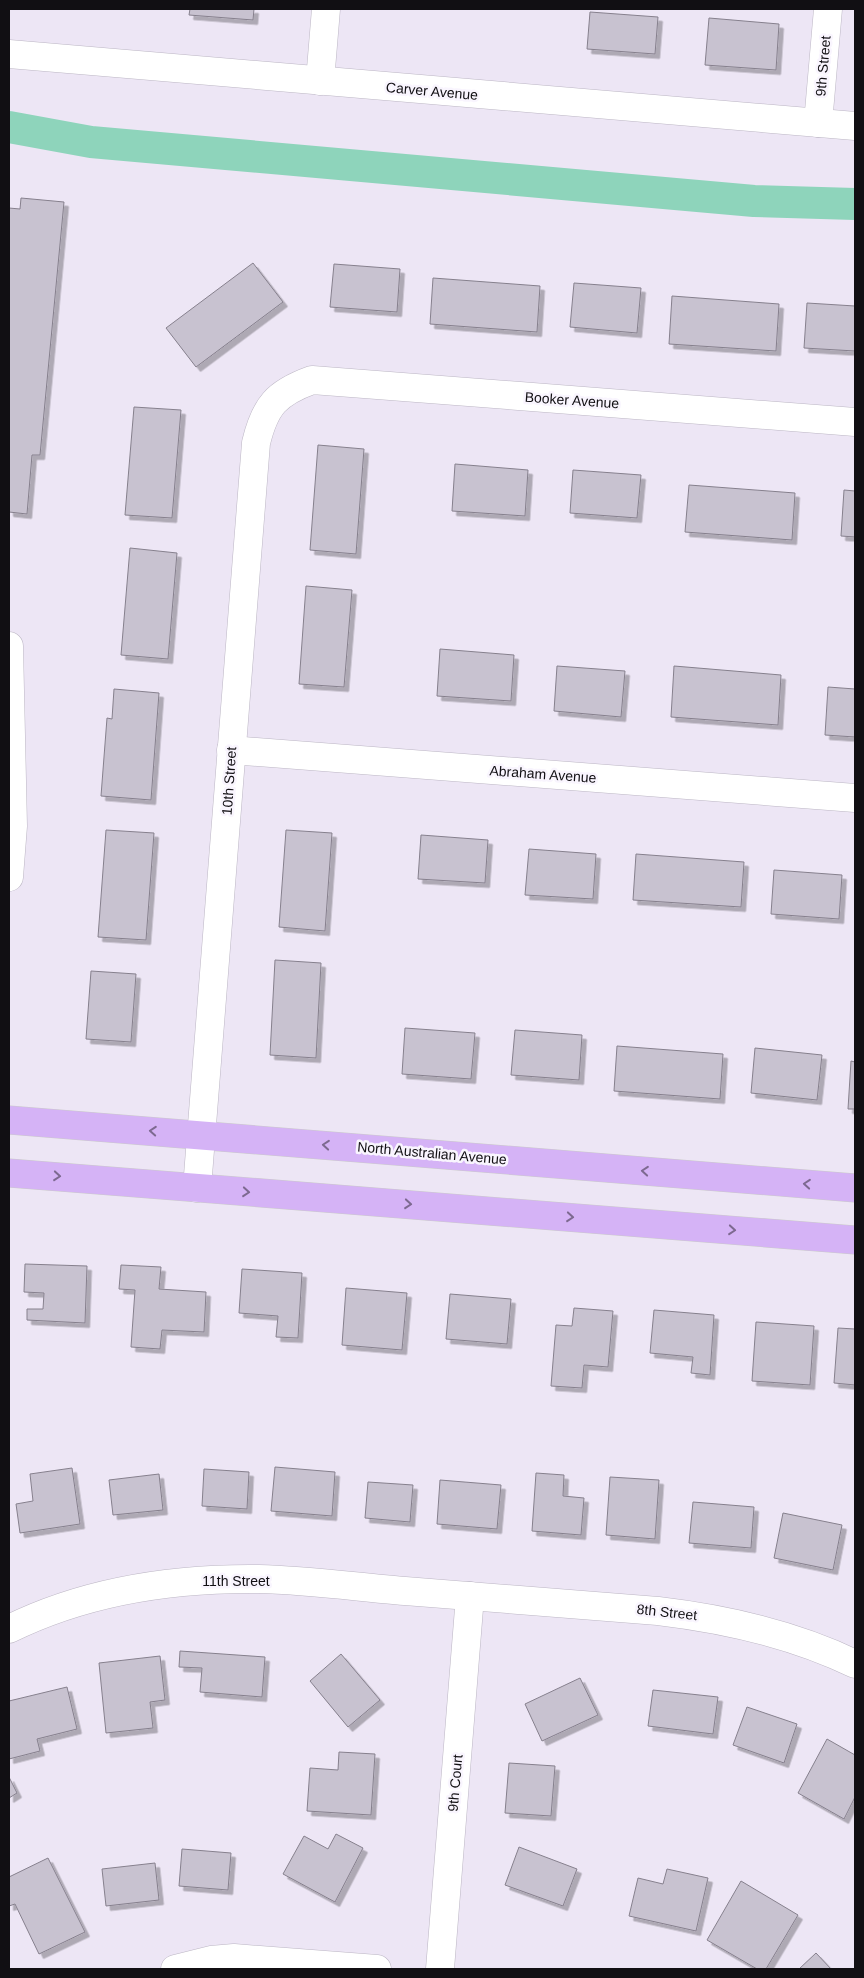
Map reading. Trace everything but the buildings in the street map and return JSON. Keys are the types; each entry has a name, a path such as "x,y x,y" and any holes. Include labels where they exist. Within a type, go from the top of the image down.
{"main road":[{"name":"North Australian Avenue","path":"9,1120 855,1188"},
{"path":"9,1172 855,1240"}],"street":[{"path":"320,81 326,9"},
{"name":"9th Street","path":"818,123 828,9"},
{"name":"Carver Avenue","path":"9,54 855,126"},
{"name":"Booker Avenue","path":"291,388 312,380 855,422"},
{"name":"10th Street","path":"197,1188 256,443 261,420 273,402 291,388"},
{"path":"9,646 13,826 9,877"},
{"name":"Abraham Avenue","path":"231,750 855,798"},
{"name":"11th Street","path":"9,1628 71,1604 141,1587 188,1581 259,1579 470,1596"},
{"name":"8th Street","path":"470,1596 703,1616 773,1632 855,1664"},
{"name":"9th Court","path":"440,1969 470,1596"},
{"path":"175,1969 212,1960 234,1958 377,1969"}],"waterway":[{"path":"9,127 91,142 754,201 855,204"}]}
